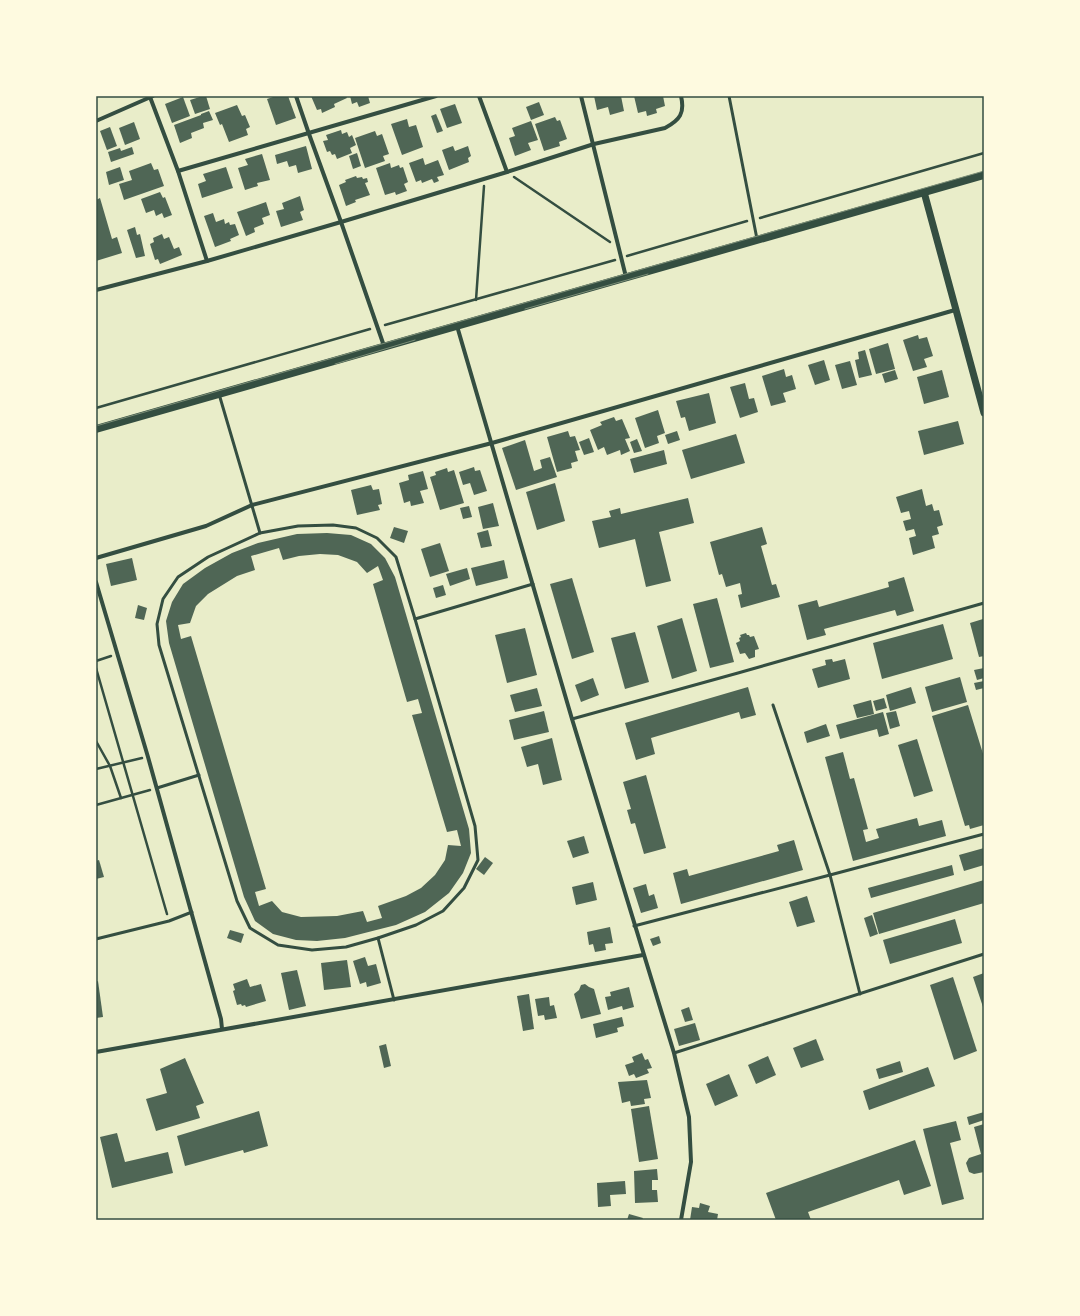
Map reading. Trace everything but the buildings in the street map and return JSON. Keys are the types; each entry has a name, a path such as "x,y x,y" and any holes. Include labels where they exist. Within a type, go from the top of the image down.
{"main road":[{"path":"96,429 984,175"}],"street":[{"path":"296,96 384,346"},
{"path":"178,171 436,96"},
{"path":"479,96 507,172"},
{"path":"581,96 626,277"},
{"path":"96,290 207,261 341,222 594,144 665,128 679,119 682,111 681,96"},
{"path":"96,121 152,97 207,261"},
{"path":"924,192 984,413"},
{"path":"96,558 206,526 252,505 492,443 955,310"},
{"path":"456,325 634,926 674,1053 688,1117 691,1162 681,1220"},
{"path":"96,582 192,912 221,1019 222,1029"},
{"path":"96,1052 643,955"}],"lane":[{"path":"729,96 752,220 757,239"},
{"path":"219,394 260,533"},
{"path":"333,525 356,528 377,538 396,557 416,619 475,826 478,860 464,888 443,911 416,925 346,947 312,950 278,945 250,928 237,900 159,645 157,624 163,598 178,577 208,557 260,533 298,526 333,525"},
{"path":"416,619 533,584"},
{"path":"572,718 738,673 984,603"},
{"path":"773,705 830,876 860,994"},
{"path":"157,788 199,775"},
{"path":"634,926 830,876 984,834"},
{"path":"96,939 169,921 192,912"},
{"path":"378,938 394,1000"},
{"path":"674,1053 984,954"}],"path":[{"path":"96,408 984,153"},
{"path":"507,172 618,248"},
{"path":"476,300 484,178"},
{"path":"96,661 117,655"},
{"path":"96,668 169,921"},
{"path":"96,741 110,766 120,798"},
{"path":"96,769 148,757"},
{"path":"96,805 157,788"}],"tram line":[{"path":"96,426 984,171"},
{"path":"525,309 648,274"},
{"path":"335,364 415,340"}]}
